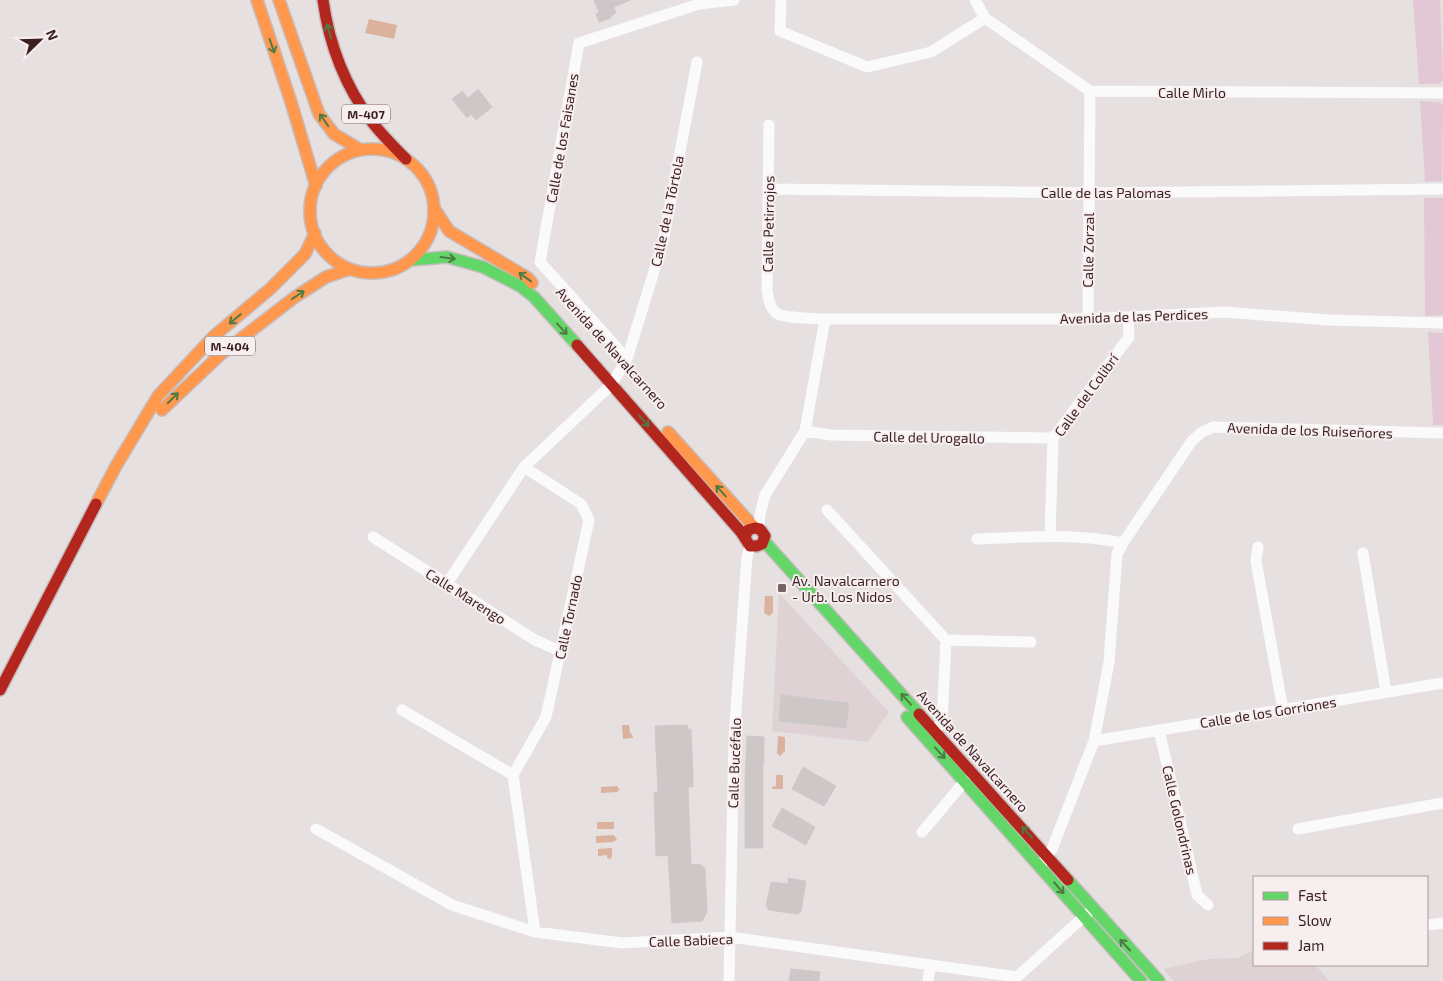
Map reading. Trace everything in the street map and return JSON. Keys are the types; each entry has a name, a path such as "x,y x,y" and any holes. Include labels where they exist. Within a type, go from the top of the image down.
{"main road":[{"name":"M-404","path":"257,0 291,102 316,186"},
{"name":"M-404","path":"279,0 319,114 334,134 361,150"},
{"name":"M-407","path":"323,0 325,18 337,61 368,116 406,159"},
{"name":"M-404","path":"361,150 384,150 406,159 417,168 426,180 432,193 434,208 432,227 424,245 411,260 397,268 382,272 366,273 350,269 335,260 323,248 315,233 311,218 311,201 323,173 334,162 347,154 361,150"},
{"name":"Avenida de Navalcarnero","path":"434,208 448,231 528,278 573,325 615,381 754,543 930,733 1044,861 1084,917 1141,981"},
{"name":"M-404","path":"0,690 116,466 158,396 214,336 270,289 305,254 315,233"},
{"name":"Avenida de Navalcarnero","path":"411,260 447,257 483,268 520,286 534,297 756,527"},
{"name":"M-404","path":"128,447 172,399 221,354 295,296 326,277 350,269"},
{"path":"756,527 763,531 765,536 754,543 748,530 756,527"},
{"name":"Avenida de Navalcarnero","path":"930,733 965,781 1093,909 1158,981"}],"street":[{"name":"Calle de los Faisanes","path":"627,360 540,262 579,43 698,4 734,0"},
{"path":"781,0 780,31 867,67 931,52 985,18"},
{"path":"976,0 985,18 1090,91"},
{"name":"Calle de la Tórtola","path":"524,467 615,381 627,360 663,242 697,62"},
{"name":"Calle Mirlo","path":"1090,91 1443,93"},
{"name":"Calle Zorzal","path":"1088,320 1090,91"},
{"name":"Calle Petirrojos","path":"769,126 767,290 769,300 775,312 784,316"},
{"name":"Calle de las Palomas","path":"769,189 1089,193 1443,189"},
{"name":"Avenida de las Perdices","path":"784,316 1088,320 1224,312 1329,320 1443,323"},
{"path":"756,527 765,495 805,431 825,318"},
{"name":"Calle del Colibrí","path":"1050,536 1053,438 1129,337 1128,318"},
{"name":"Avenida de los Ruiseñores","path":"1044,861 1052,850 1094,741 1109,662 1118,554 1123,543 1191,442 1202,432 1214,427 1443,433"},
{"name":"Calle del Urogallo","path":"805,431 831,435 1053,438"},
{"path":"446,584 524,467"},
{"name":"Calle Tornado","path":"513,775 546,717 589,520 581,504 524,467"},
{"path":"826,510 946,640 942,723 930,733"},
{"path":"977,539 1050,536 1097,538 1123,543"},
{"name":"Calle Marengo","path":"373,537 535,640 560,651"},
{"name":"Calle Bucéfalo","path":"729,981 734,738 747,557 754,543"},
{"path":"1258,547 1256,561 1283,710"},
{"path":"1363,553 1386,692"},
{"path":"946,640 1030,642"},
{"name":"Calle de los Gorriones","path":"1094,741 1443,683"},
{"path":"402,710 513,775 535,932"},
{"name":"Calle Golondrinas","path":"1159,730 1197,895 1208,905"},
{"name":"Avenida de Navalcarnero","path":"922,832 965,781"},
{"path":"1298,829 1443,803"},
{"name":"Calle Babieca","path":"316,829 452,905 535,932 622,943 730,937 1018,979 1093,909"},
{"path":"1428,925 1443,923"},
{"path":"928,981 930,966"}],"shaded area":[{"path":"1413,0 1440,0 1443,80 1439,84 1419,84"},
{"path":"369,19 397,25 394,39 365,33"},
{"path":"1420,101 1443,104 1442,181 1425,182"},
{"path":"1424,198 1443,198 1443,315 1425,316"},
{"path":"1428,332 1443,333 1443,425 1433,425"},
{"path":"779,593 889,712 868,742 772,731"},
{"path":"765,596 773,596 773,613 769,616 764,613"},
{"path":"622,725 629,725 633,738 623,739"},
{"path":"778,736 785,737 785,751 780,756 777,753"},
{"path":"776,775 783,775 783,789 772,789 772,787 776,786"},
{"path":"617,786 620,790 618,792 601,793 601,787"},
{"path":"597,822 614,822 614,829 597,829"},
{"path":"614,835 617,840 613,842 596,843 596,836"},
{"path":"612,848 612,857 610,859 607,858 607,855 598,856 598,849"},
{"path":"1253,950 1253,966 1316,966 1330,981 1174,981 1163,969 1208,959 1238,958"}],"building":[{"path":"594,0 631,0 614,7 616,13 611,18 599,22 596,14 599,12"},
{"path":"478,89 492,107 476,120 471,114 467,118 452,99 462,91 468,98"},
{"path":"781,695 849,703 846,728 779,721"},
{"path":"687,725 688,729 691,729 693,774 693,787 688,787 691,865 699,864 705,868 707,912 702,921 672,923 668,855 656,856 654,792 658,792 655,726"},
{"path":"747,736 764,737 763,848 745,848"},
{"path":"803,767 836,786 824,806 792,789"},
{"path":"782,808 815,827 806,845 772,826"},
{"path":"788,878 806,881 801,912 797,914 769,910 766,906 771,882 788,884"},
{"path":"791,969 820,972 819,981 789,981"}],"traffic: fast":[{"path":"411,260 447,257 483,267 520,286 534,297 577,345"},
{"path":"764,541 919,714"},
{"path":"907,717 1141,981"},
{"path":"1068,880 1159,981"}],"traffic: slow":[{"path":"257,0 291,102 316,186"},
{"path":"279,0 319,114 334,134 361,150"},
{"path":"372,149 396,154 416,167 429,187 434,211 429,235 416,255 396,268 372,273 348,268 328,255 315,235 310,211 315,187 328,167 348,154 372,149"},
{"path":"434,208 449,231 528,278 532,283"},
{"path":"96,504 116,466 158,396 214,336 270,289 305,254 315,233"},
{"path":"162,410 221,354 295,297 326,277 350,269"},
{"path":"668,432 754,527"}],"traffic: jam":[{"path":"323,0 329,33 346,79 362,108 376,127 406,159"},
{"path":"577,345 741,532 750,546 762,544 765,536 760,529 755,528 748,530 745,537"},
{"path":"0,690 96,504"},
{"path":"919,714 1068,880"}],"place":[{"name":"Av. Navalcarnero - Urb. Los Nidos","path":"782,588"}]}
